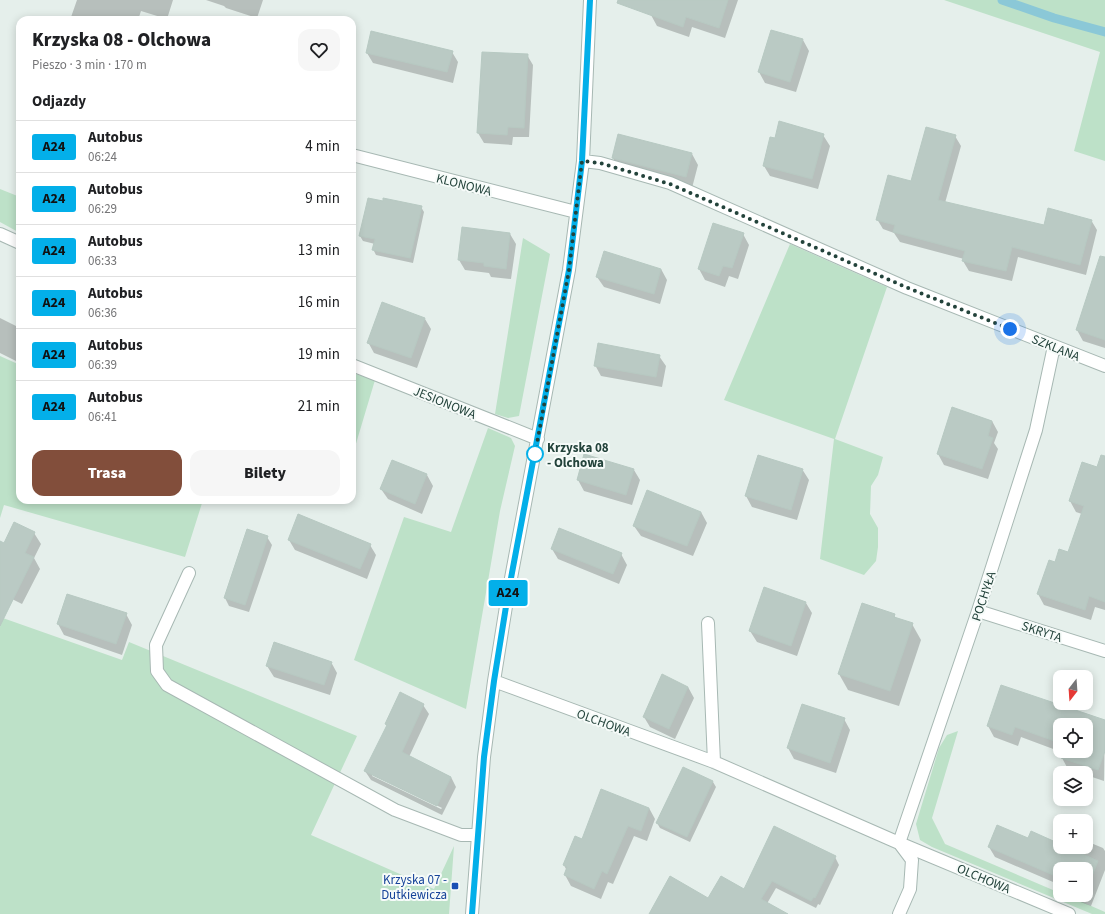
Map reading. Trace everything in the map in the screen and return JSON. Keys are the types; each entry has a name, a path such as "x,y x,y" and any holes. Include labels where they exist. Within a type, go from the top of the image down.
{"street":[{"path":"472,914 484,757 494,681 508,594 569,270 582,161 587,1"},
{"name":"KLONOWA","path":"356,156 576,212"},
{"name":"SZKLANA","path":"582,161 600,163 670,184 908,288 1105,366"},
{"path":"0,234 16,241"},
{"name":"POCHYŁA","path":"899,843 978,611 1036,430 1054,346"},
{"name":"JESIONOWA","path":"356,367 538,439"},
{"path":"189,573 156,645 157,671 167,685 395,810 461,835 478,835"},
{"name":"SKRYTA","path":"978,611 1105,651"},
{"path":"708,623 714,762"},
{"name":"OLCHOWA","path":"494,681 714,762 899,843 1069,914"},
{"name":"OLCHOWA","path":"899,843 912,860 910,889 899,914"}],"green space":[{"path":"944,0 1105,0 1105,161 1074,151 1100,52"},
{"path":"0,189 16,195 16,231 0,222"},
{"path":"523,238 550,254 519,416 508,418 495,414"},
{"path":"790,244 887,287 835,439 883,457 878,475 871,486 870,514 878,528 876,561 864,575 820,559 834,439 724,400"},
{"path":"0,356 16,363 16,504 202,504 185,557 4,505 0,518"},
{"path":"356,374 375,380 356,444"},
{"path":"488,428 511,438 515,446 500,511 466,709 354,660 404,517 451,532"},
{"path":"0,617 122,660 129,642 357,736 311,835 434,889 454,846 449,914 0,914"},
{"path":"958,731 932,818 945,844 1053,890 1053,898 932,847 920,840 916,824 939,748 947,735"},
{"path":"1063,902 1082,902 1105,912 1105,914 1092,914"}],"building":[{"path":"618,0 728,0 719,28 686,17 683,27 617,3"},
{"path":"771,30 803,39 790,82 758,72"},
{"path":"371,31 453,51 447,72 366,53"},
{"path":"482,52 528,54 524,128 508,127 507,135 477,133"},
{"path":"779,121 824,134 812,179 763,166 770,137 775,138"},
{"path":"926,127 956,135 938,200 1044,225 1048,208 1092,220 1080,265 1012,247 1006,271 962,261 965,251 893,232 895,225 876,220 888,175 911,181"},
{"path":"618,134 692,153 686,177 612,158"},
{"path":"368,198 383,201 383,198 422,206 410,258 372,250 375,239 359,236"},
{"path":"713,223 744,233 732,268 723,266 719,276 698,269"},
{"path":"462,227 510,233 506,269 484,266 484,263 458,260"},
{"path":"604,251 661,269 654,294 596,277"},
{"path":"1100,256 1105,257 1105,340 1076,330"},
{"path":"382,302 425,318 411,358 367,343"},
{"path":"598,343 660,355 656,377 594,366"},
{"path":"952,407 992,421 988,436 993,438 982,469 937,454"},
{"path":"584,454 634,469 626,495 577,480"},
{"path":"758,455 803,469 791,510 745,496"},
{"path":"1101,455 1105,456 1105,602 1089,596 1085,610 1037,594 1049,560 1055,562 1059,549 1068,552 1084,506 1069,501 1082,462 1097,467"},
{"path":"392,460 427,474 415,504 380,489"},
{"path":"647,490 701,512 687,546 633,526"},
{"path":"298,514 371,544 360,569 288,540"},
{"path":"14,522 35,532 25,553 34,557 0,626 0,541 4,543"},
{"path":"559,528 622,553 613,574 551,549"},
{"path":"247,529 268,536 245,605 224,598"},
{"path":"764,587 806,602 791,646 749,631"},
{"path":"67,594 127,613 116,644 57,624"},
{"path":"862,603 895,614 894,617 913,623 890,691 838,674"},
{"path":"274,642 332,662 324,685 266,666"},
{"path":"662,674 688,687 669,729 643,717"},
{"path":"1001,685 1053,702 1053,710 1075,710 1105,720 1105,751 1098,770 1093,768 1093,766 1086,766 1061,758 1093,758 1093,718 1053,718 1053,741 1015,727 1012,735 987,726"},
{"path":"400,692 424,704 402,752 451,777 437,806 364,771 387,725 385,724"},
{"path":"802,704 845,718 830,763 787,748"},
{"path":"683,767 713,781 687,837 656,823"},
{"path":"601,789 649,808 641,831 628,826 607,874 602,871 594,889 564,875 567,867 563,865 575,836 582,839"},
{"path":"997,825 1028,838 1031,831 1053,841 1053,854 1082,854 1098,861 1093,874 1093,862 1053,862 1053,875 988,847"},
{"path":"774,826 836,856 815,898 814,897 811,901 772,881 761,899 788,914 649,914 670,876 708,898 721,876 744,889"}],"waterway":[{"path":"1002,0 1054,18 1105,32"}],"bus line":[{"name":"A24","path":"472,914 484,757 494,681 508,594 569,270 582,161 590,0"}],"place":[{"name":"Krzyska 08 - Olchowa","path":"535,454"},
{"name":"Krzyska 07 - Dutkiewicza","path":"455,886"}],"route":[{"path":"535,454 569,270 582,161 600,163 670,184 908,288 1010,329"}]}
